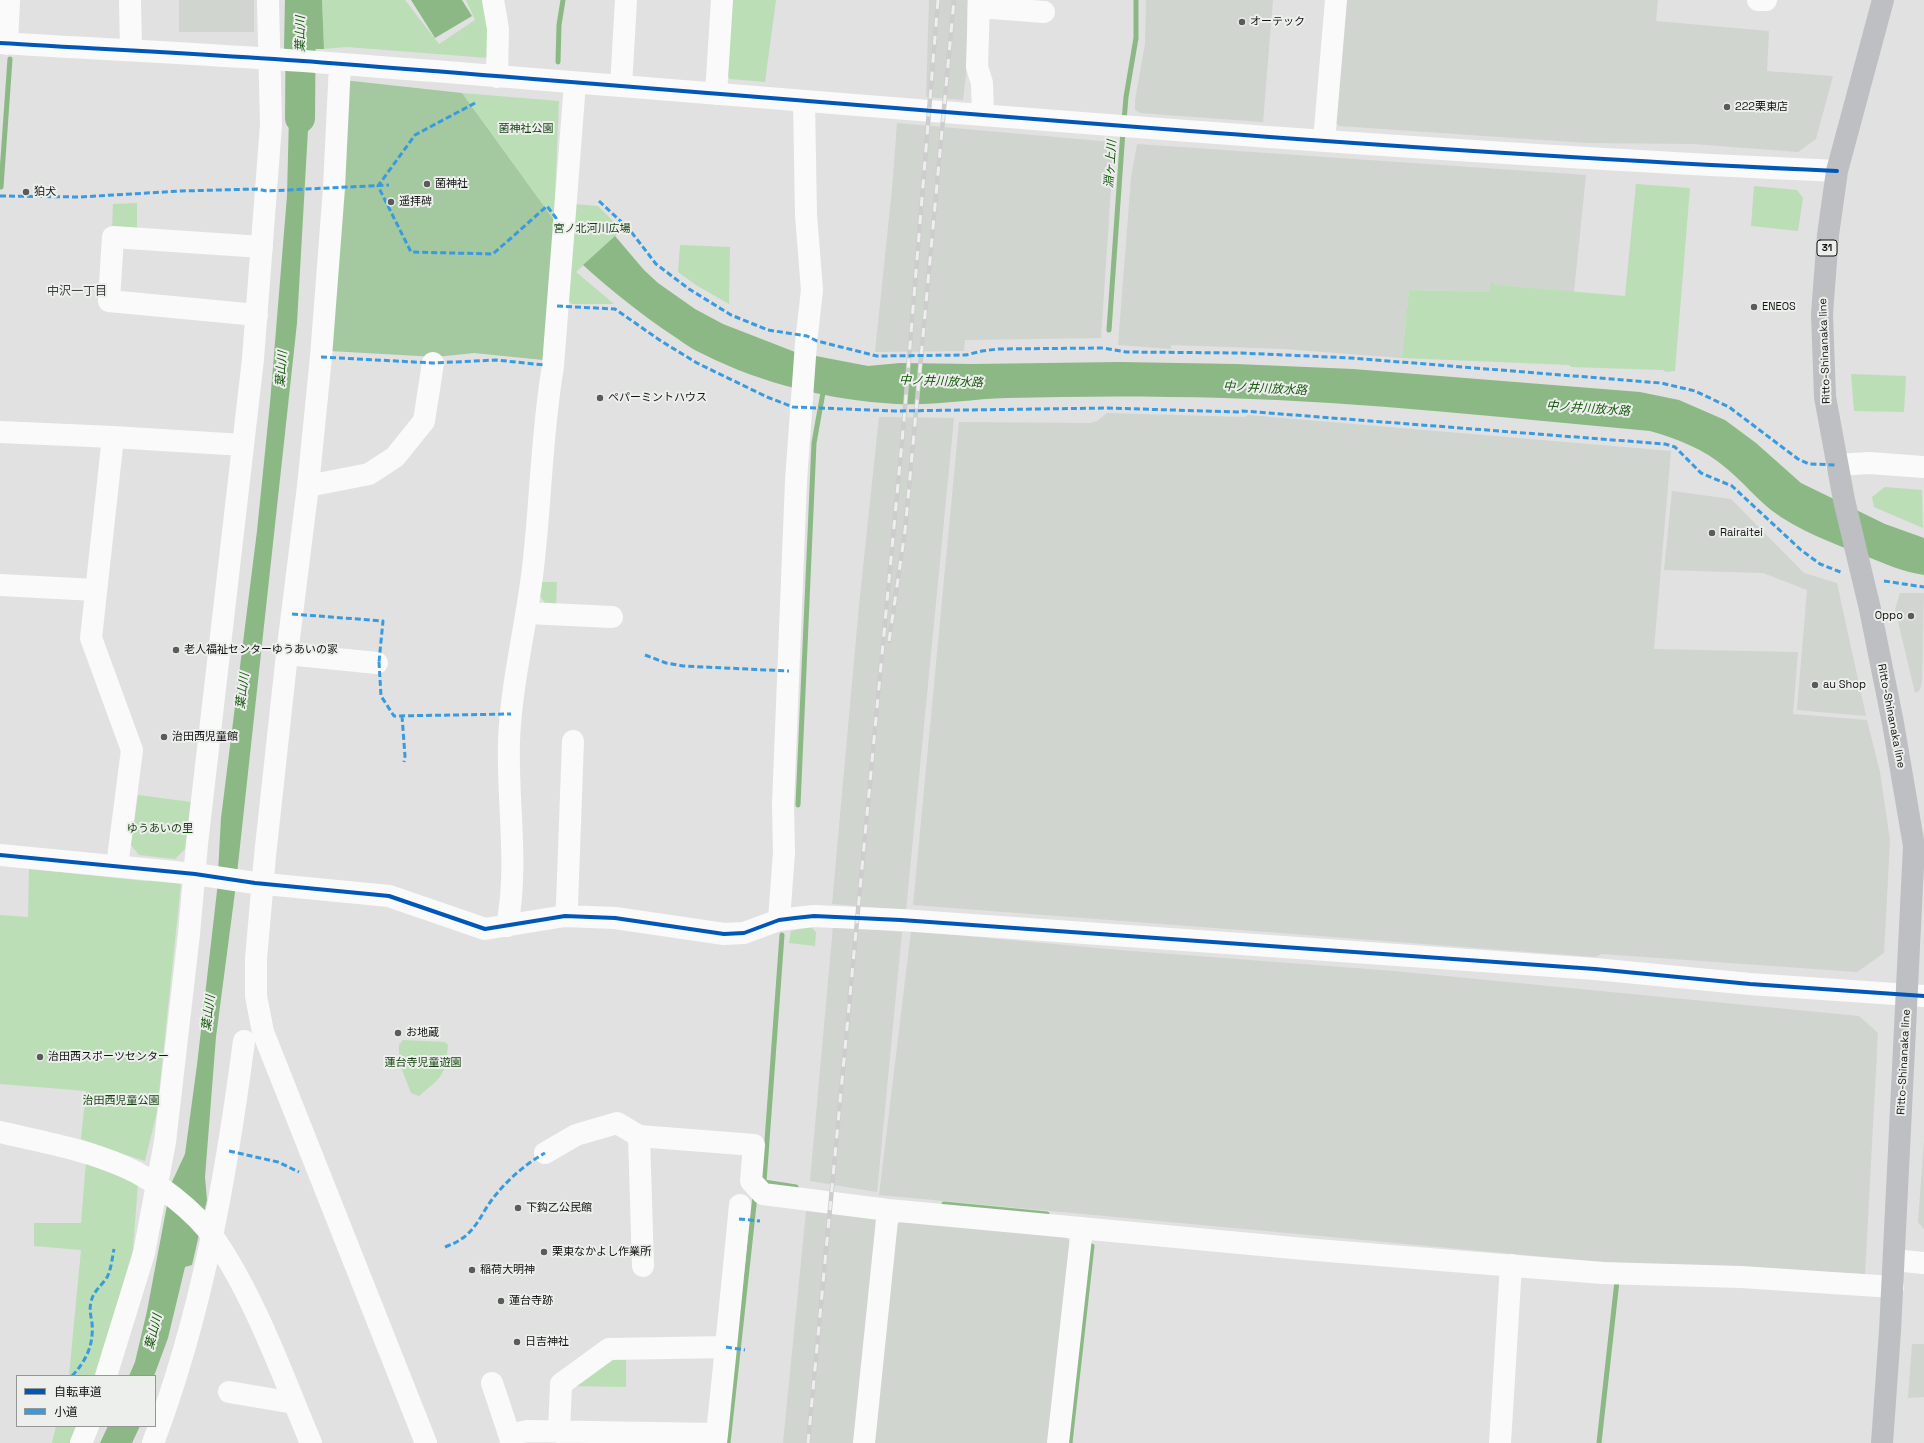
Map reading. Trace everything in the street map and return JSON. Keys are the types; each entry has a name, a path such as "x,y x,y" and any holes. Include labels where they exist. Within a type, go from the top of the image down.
{"main road":[{"name":"Ritto-Shinanaka line","path":"1882,0 1837,171 1828,235 1822,314 1825,397 1844,500 1870,609 1893,722 1914,846 1916,995 1894,1260 1882,1443"}],"street":[{"path":"9,0 3,43 336,63 497,77 1324,141 1592,159 1837,171"},
{"path":"130,0 131,50"},
{"path":"106,1375 144,1253 157,1186 165,1142 200,875 257,314 271,125 273,59 268,0"},
{"path":"493,0 498,29 497,77"},
{"path":"621,86 626,0"},
{"path":"716,94 722,0"},
{"path":"1324,141 1336,0"},
{"path":"1758,0 1766,0"},
{"path":"983,115 982,83 977,67 979,3 1044,12"},
{"path":"336,63 334,188 321,357 308,486 259,884 256,996 264,1032 426,1443"},
{"path":"508,926 510,913 512,849 509,743 511,714 532,575 547,401 553,366 574,83"},
{"path":"779,920 784,852 783,804 796,481 806,343 812,290 806,215 804,101"},
{"path":"257,314 109,301 113,238 262,247"},
{"path":"308,486 369,474 395,457 424,421 433,363"},
{"path":"0,432 243,445"},
{"path":"112,437 91,638 132,750 117,866"},
{"path":"1837,465 1869,464 1924,467"},
{"path":"0,585 95,590"},
{"path":"527,613 612,617"},
{"path":"287,654 377,663"},
{"path":"565,916 567,905 573,741"},
{"path":"0,855 200,875 259,884 389,896 485,929 565,916 615,918 724,934 744,933 779,920 814,916 901,920 1588,968 1750,984 1916,995"},
{"path":"153,1443 191,1323 213,1237 233,1128 244,1042"},
{"path":"545,1153 576,1135 617,1123 639,1136 754,1144 757,1188 888,1210 1300,1248 1511,1264 1617,1274 1741,1277 1892,1287"},
{"path":"0,1132 89,1152 127,1167 157,1186 190,1213 213,1237 235,1273 270,1346 311,1443"},
{"path":"639,1136 643,1266"},
{"path":"492,1383 511,1439 527,1431 716,1438 740,1205"},
{"path":"864,1443 888,1210"},
{"path":"1058,1443 1082,1228"},
{"path":"1894,1260 1924,1263"},
{"path":"1500,1443 1511,1264"},
{"path":"559,1432 561,1384 609,1349 726,1347"},
{"path":"230,1392 294,1403"},
{"path":"81,1443 88,1427"}],"shaded area":[{"path":"179,0 254,0 254,32 179,32"},
{"path":"929,0 967,0 967,67 963,100 926,97"},
{"path":"1146,0 1273,0 1263,122 1140,113 1135,110 1135,100 1145,44"},
{"path":"1346,0 1658,0 1656,21 1769,31 1767,71 1833,76 1816,139 1798,152 1693,144 1587,143 1339,126 1335,122"},
{"path":"343,80 462,93 554,220 543,360 474,353 436,357 330,351"},
{"path":"897,123 1112,142 1113,158 1101,338 965,340 964,351 875,352 892,189"},
{"path":"1137,144 1586,175 1574,292 1497,285 1491,281 1490,292 1409,290 1402,358 1284,349 1171,345 1171,349 1118,345 1131,178"},
{"path":"1107,413 1245,417 1248,415 1671,451 1654,649 1798,652 1793,714 1867,720 1880,772 1890,840 1884,953 1857,972 1602,954 1595,957 913,905 959,422 1090,423 1097,421"},
{"path":"879,417 954,418 906,910 832,904 859,606"},
{"path":"1672,491 1731,499 1804,573 1837,583 1866,716 1797,710 1807,590 1763,573 1664,570"},
{"path":"1900,593 1924,593 1922,683 1920,690 1915,693 1895,609"},
{"path":"833,926 902,932 877,1192 810,1181"},
{"path":"911,931 1119,950 1394,971 1859,1016 1878,1033 1865,1274 1631,1264 879,1195"},
{"path":"1924,1140 1924,1229 1918,1222"},
{"path":"806,1211 877,1219 855,1443 783,1443"},
{"path":"903,1220 1065,1237 1073,1244 1052,1443 874,1443 895,1226"},
{"path":"1912,1344 1924,1344 1924,1397 1908,1398"}],"green space":[{"path":"322,0 405,0 439,44 475,20 466,0 485,0 488,13 488,58 347,47 324,49"},
{"path":"729,0 776,0 765,82 730,79 724,72"},
{"name":"菌神社公園","path":"462,93 559,101 554,220"},
{"path":"1636,184 1690,188 1675,371 1666,372 1663,370 1571,367 1569,365 1402,358 1409,290 1489,292 1491,281 1497,285 1625,296"},
{"path":"1754,186 1797,190 1803,198 1798,231 1751,226"},
{"path":"137,203 137,233 112,231 113,204"},
{"name":"宮ノ北河川広場","path":"573,204 598,206 622,230 576,272 614,304 572,304 568,300"},
{"path":"680,245 730,247 729,304 696,285 678,272"},
{"path":"1851,374 1906,376 1904,412 1854,411"},
{"path":"1885,487 1922,490 1923,528 1874,507 1872,497"},
{"path":"540,582 557,582 556,606 547,606 539,594"},
{"name":"ゆうあいの里","path":"138,795 191,802 185,849 175,859 139,855 131,845"},
{"name":"治田西児童公園","path":"29,869 146,881 161,877 181,884 157,1112 145,1161 81,1139 86,1091 0,1084 0,915 28,917"},
{"path":"811,927 816,932 815,946 789,943 791,931"},
{"name":"蓮台寺児童遊園","path":"403,1040 445,1042 448,1045 446,1063 441,1075 419,1096 411,1093 399,1062 399,1045"},
{"path":"86,1163 138,1184 133,1249 125,1286 97,1375 69,1375 81,1250 34,1246 34,1223 81,1223"},
{"path":"626,1357 626,1387 571,1386 613,1358"},
{"path":"56,1427 77,1427 70,1443 52,1443"}],"water":[{"path":"285,0 322,0 324,49 284,49"},
{"path":"411,0 462,0 472,16 435,38"},
{"path":"290,76 311,77 297,323 235,892 216,1037 205,1177 207,1200 192,1265 185,1267 168,1338 154,1375 129,1375 135,1362 147,1311 171,1184 185,1154 197,1065 217,891 221,818 257,531 270,403 287,196"},
{"name":"中ノ井川放水路","path":"615,236 644,270 658,283 695,309 723,324 795,352 868,366 900,363 973,364 1120,362 1236,364 1353,369 1640,392 1679,400 1725,420 1756,443 1801,483 1885,524 1924,538 1924,575 1908,572 1886,564 1827,541 1804,530 1771,510 1732,473 1709,455 1681,441 1650,431 1437,411 1277,400 1115,396 993,399 896,404 846,399 797,389 726,365 685,344 651,320 583,265"},
{"path":"108,1427 140,1427 132,1443 100,1443"}],"waterway":[{"name":"葉山川","path":"300,118 301,0"},
{"path":"558,62 559,25 563,0"},
{"name":"淵ヶ上川","path":"1124,121 1126,97 1136,38 1136,0"},
{"path":"1,187 10,59"},
{"name":"淵ヶ上川","path":"1109,330 1123,131"},
{"path":"798,805 814,443 824,387"},
{"path":"782,935 764,1182 796,1187"},
{"path":"728,1443 755,1196"},
{"path":"944,1204 1047,1214"},
{"path":"1070,1443 1092,1246"},
{"path":"1599,1443 1617,1281"}],"railway":[{"path":"808,1443 904,420 938,0"},
{"path":"889,641 905,531 954,0"}],"marked path":[{"path":"475,103 415,135 378,186 411,252 493,254 547,206 556,218 557,224"},
{"path":"0,196 80,197 181,191 257,189 267,191 389,185"},
{"path":"599,201 629,229 656,264 689,289 731,315 768,330 807,336 817,341 877,356 966,355 998,349 1103,348 1126,352 1241,353 1351,358 1661,383 1695,391 1729,407 1798,459 1809,464 1837,465"},
{"path":"557,306 615,309 661,341 697,363 767,397 793,407 895,411 1107,408 1243,411 1665,444 1675,447 1701,473 1732,486 1801,550 1820,564 1843,573"},
{"path":"321,357 433,363 496,360 544,365"},
{"path":"1884,581 1924,587"},
{"path":"292,614 383,621 379,662 377,663"},
{"path":"645,655 666,663 683,666 789,671"},
{"path":"379,662 381,696 394,716 511,714"},
{"path":"402,716 405,756 404,762"},
{"path":"229,1151 278,1162 299,1172"},
{"path":"445,1247 459,1241 469,1233 504,1185 528,1164 545,1153"},
{"path":"739,1219 760,1221"},
{"path":"73,1375 88,1352 92,1338 90,1310 92,1298 108,1276 114,1249"},
{"path":"726,1347 745,1350"}],"cycle path":[{"path":"0,43 299,61 1089,124 1650,162 1837,171"},
{"path":"0,855 195,874 255,883 389,896 485,929 565,916 615,918 724,934 744,933 779,920 814,916 901,920 1595,969 1750,984 1924,996"}],"place":[{"name":"オーテック","path":"1242,22"},
{"name":"222栗東店","path":"1727,107"},
{"name":"菌神社","path":"427,184"},
{"name":"狛犬","path":"26,192"},
{"name":"遥拝碑","path":"391,202"},
{"name":"ENEOS","path":"1754,307"},
{"name":"ペパーミントハウス","path":"600,398"},
{"name":"Rairaitei","path":"1712,533"},
{"name":"Oppo","path":"1911,616"},
{"name":"老人福祉センターゆうあいの家","path":"176,650"},
{"name":"au Shop","path":"1815,685"},
{"name":"治田西児童館","path":"164,737"},
{"name":"お地蔵","path":"398,1033"},
{"name":"治田西スポーツセンター","path":"40,1057"},
{"name":"下鈎乙公民館","path":"518,1208"},
{"name":"栗東なかよし作業所","path":"544,1252"},
{"name":"稲荷大明神","path":"472,1270"},
{"name":"蓮台寺跡","path":"501,1301"},
{"name":"日吉神社","path":"517,1342"}],"district":[{"name":"中沢一丁目","path":"77,292"}]}
